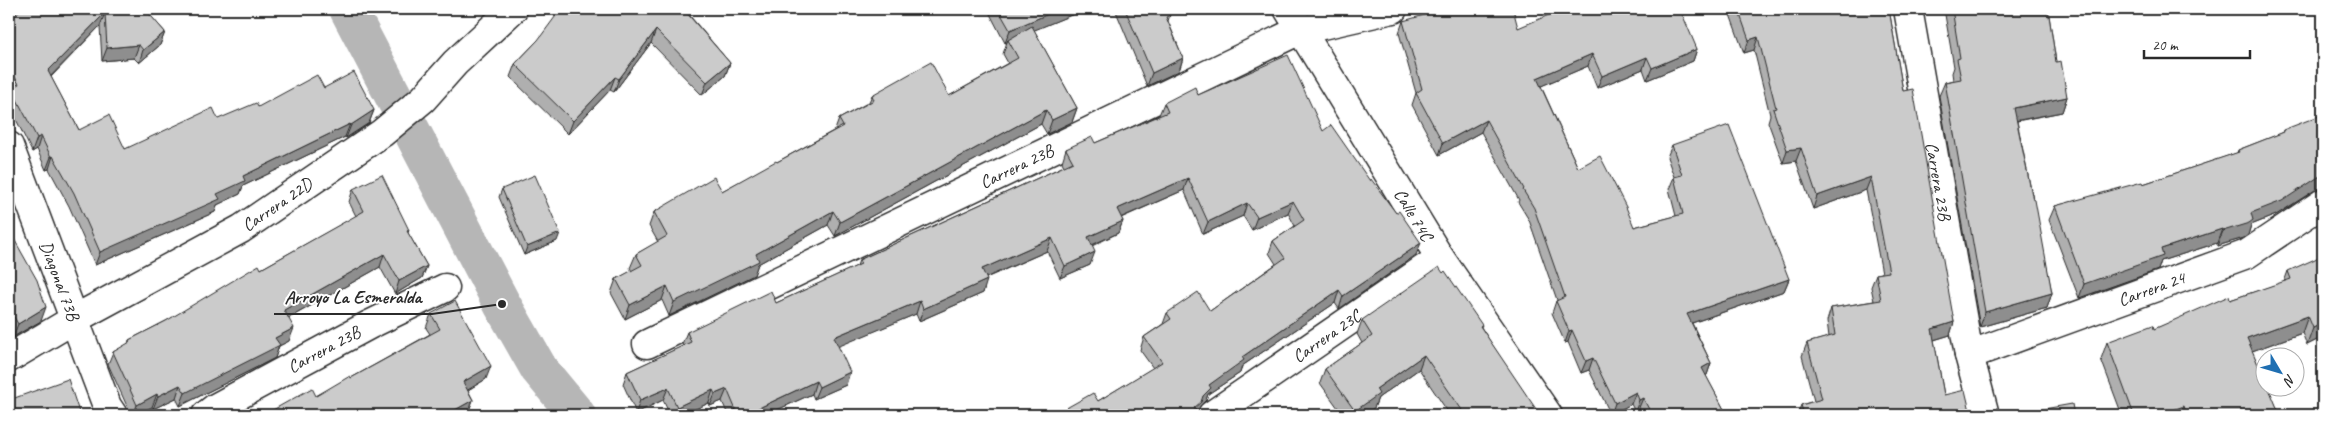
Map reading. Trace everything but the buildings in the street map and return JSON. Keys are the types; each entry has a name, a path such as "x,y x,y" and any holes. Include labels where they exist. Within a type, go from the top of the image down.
{"street":[{"name":"Carrera 22D","path":"9,358 73,320 241,229 382,132 423,99 455,63 513,9"},
{"name":"Carrera 23B","path":"647,344 1294,19 1394,9"},
{"name":"Carrera 23B","path":"1908,9 1970,355 1985,415"},
{"name":"Calle 74C","path":"1294,19 1440,258 1548,415"},
{"name":"Diagonal 73B","path":"9,146 22,176 73,320 107,406 113,415"},
{"name":"Carrera 24","path":"1970,355 2247,254 2323,204"},
{"name":"Carrera 23C","path":"1212,415 1440,258"},
{"name":"Carrera 23B","path":"206,415 215,408 369,325 445,288"}],"waterway":[{"path":"348,9 502,304 539,369 577,415"}],"place":[{"name":"Arroyo La Esmeralda","path":"502,304"}]}
